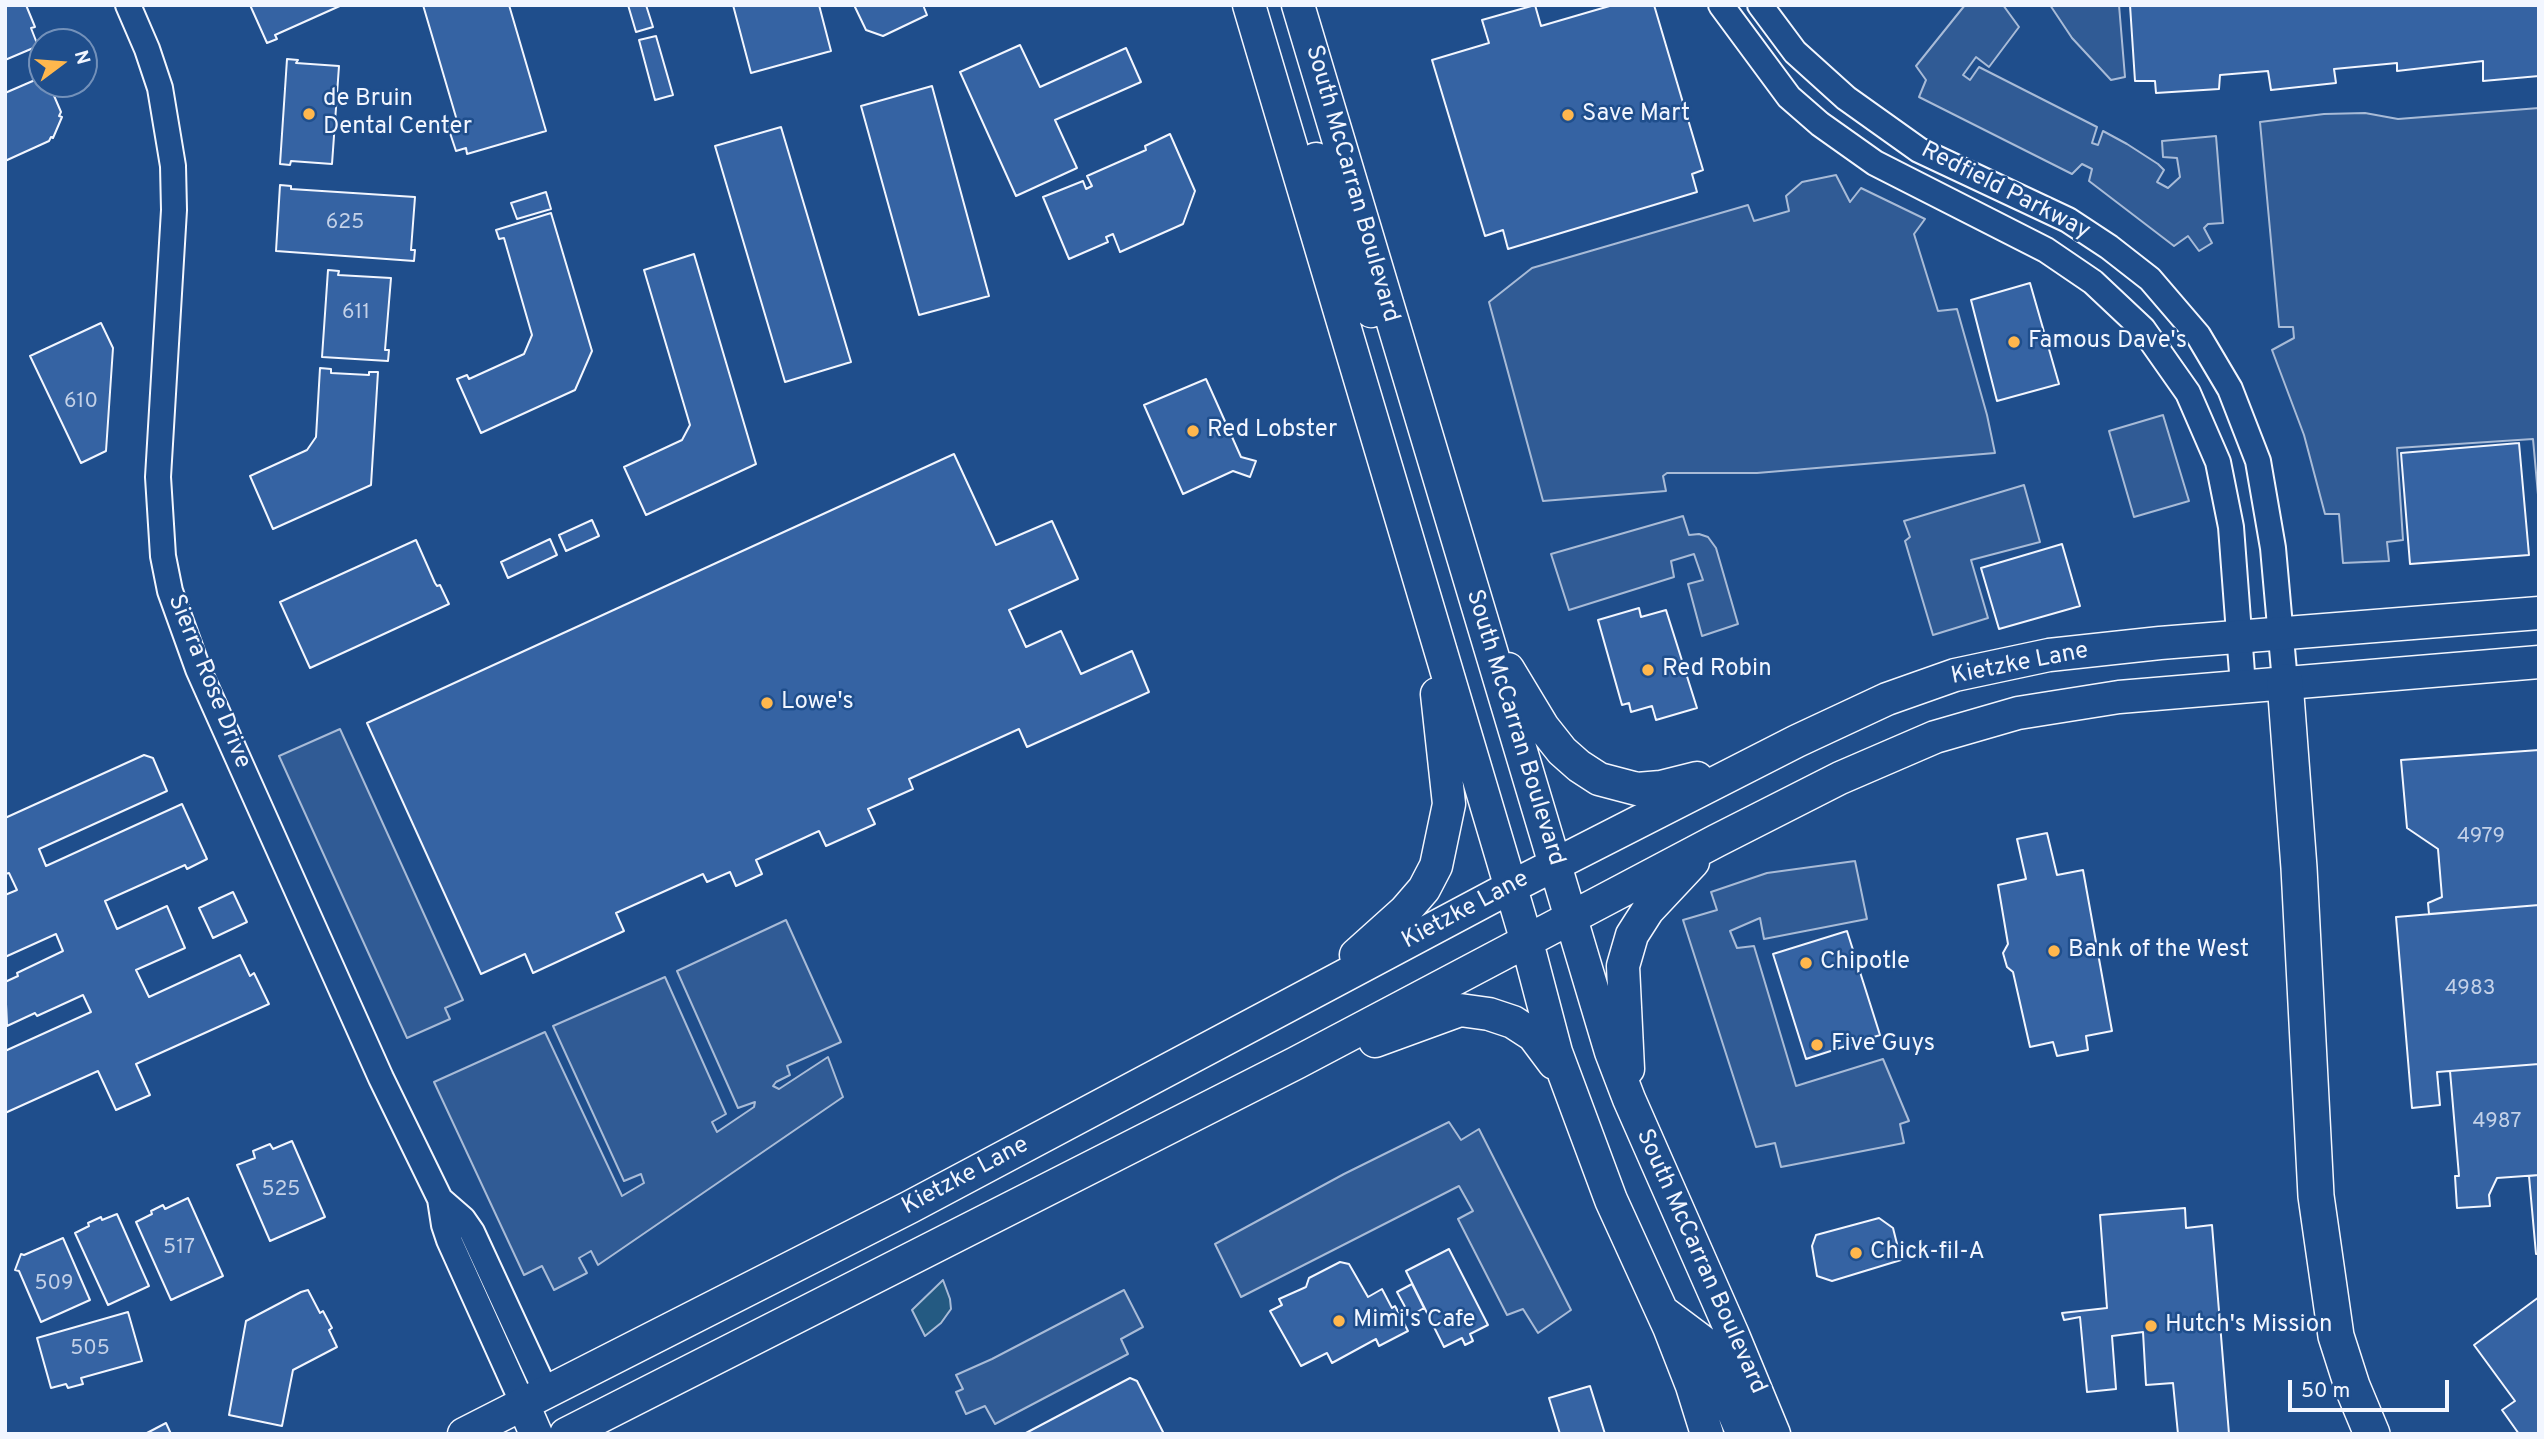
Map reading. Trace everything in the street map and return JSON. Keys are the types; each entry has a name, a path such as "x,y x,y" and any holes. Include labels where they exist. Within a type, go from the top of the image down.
{"highway":[{"path":"2285,682 2299,868 2316,1196 2336,1336 2352,1386 2372,1434"}],"main road":[{"path":"1252,5 1287,66 1359,299 1371,311 1387,305"},
{"name":"South McCarran Boulevard","path":"1252,5 1418,579 1527,942 1553,1040 1611,1200 1662,1311 1692,1386 1707,1434"},
{"name":"South McCarran Boulevard","path":"1298,5 1593,998 1629,1099 1774,1434"},
{"path":"1320,988 1405,911 1424,889 1436,866 1449,804 1437,692 1418,579"},
{"name":"Kietzke Lane","path":"464,1434 910,1207 1555,864 1797,741 1887,699 1955,675 1998,664 2090,650 2539,613"},
{"path":"1485,633 1543,726 1562,751 1589,772 1616,785 1637,789 1661,787 1710,775 1797,741"},
{"name":"Kietzke Lane","path":"580,1431 1296,1063 1527,942 1570,916 1887,756 1989,720 2119,696 2539,662"},
{"path":"1629,1099 1623,967 1632,935 1648,910 1672,882 1716,841"},
{"path":"1296,1063 1393,1035 1432,1018 1460,1010 1489,1014 1513,1022 1533,1035 1566,1080"},
{"path":"1662,1311 1703,1342 1743,1434"},
{"path":"534,1398 580,1431"},
{"path":"534,1398 536,1434"}],"street":[{"name":"Sierra Rose Drive","path":"128,5 160,88 173,166 174,209 158,477 163,556 170,591 198,669 392,1102 440,1199 463,1219 472,1232 534,1398"},
{"name":"Redfield Parkway","path":"1721,5 1789,97 1820,124 1875,163 2046,250 2093,282 2143,329 2188,393 2218,462 2231,527 2244,685"},
{"name":"Redfield Parkway","path":"1760,5 1767,18 1795,52 1846,98 1919,150 2068,220 2150,279 2182,315 2211,354 2230,389 2258,461 2272,537 2285,682"}],"shaded area":[{"path":"1965,5 2003,5 2019,27 1989,67 1976,57 1963,75 1970,80 1979,67 2097,127 2092,143 2098,145 2103,131 2127,144 2164,170 2157,182 2168,188 2180,177 2177,158 2163,157 2162,141 2216,136 2223,223 2208,224 2204,228 2212,243 2199,251 2188,236 2174,246 2089,181 2092,169 2082,164 2072,174 1919,97 1926,80 1916,66"},
{"path":"2050,5 2119,5 2125,77 2111,80 2072,38"},
{"path":"2539,108 2539,506 2533,439 2397,448 2403,540 2387,542 2389,561 2343,563 2339,514 2325,514 2304,435 2272,350 2294,338 2293,327 2279,327 2260,122 2324,114 2365,113 2398,119"},
{"path":"1836,175 1850,202 1861,188 1925,219 1914,234 1938,311 1957,309 1995,453 1757,473 1667,473 1663,476 1666,491 1543,501 1489,302 1532,268 1748,205 1754,221 1789,211 1786,196 1802,182"},
{"path":"2163,415 2189,501 2134,517 2109,431"},
{"path":"2024,485 2040,542 1971,560 1988,618 1933,635 1905,541 1910,537 1904,521"},
{"path":"1683,516 1689,535 1708,537 1716,548 1738,624 1702,636 1688,584 1703,580 1694,554 1671,561 1674,577 1569,610 1551,554"},
{"path":"340,729 463,1000 445,1008 450,1019 407,1038 279,756"},
{"path":"1855,861 1867,919 1764,939 1760,918 1730,931 1737,948 1754,946 1796,1086 1883,1059 1909,1121 1900,1124 1904,1143 1781,1167 1775,1143 1756,1147 1683,920 1717,910 1711,892 1767,873"},
{"path":"786,920 841,1042 787,1066 790,1075 773,1086 779,1089 828,1057 843,1097 598,1265 591,1251 579,1258 587,1273 554,1290 542,1266 524,1275 434,1082 545,1032 622,1196 644,1183 641,1174 624,1181 553,1026 665,977 726,1114 712,1122 717,1132 754,1107 755,1102 738,1108 677,971"},
{"path":"1449,1122 1461,1140 1479,1129 1571,1310 1538,1333 1523,1309 1507,1315 1458,1219 1473,1211 1459,1186 1241,1297 1215,1244 1344,1174"},
{"path":"943,1280 951,1309 941,1323 925,1336 912,1310"},
{"path":"1124,1290 1143,1327 1121,1339 1128,1354 995,1424 985,1406 966,1414 956,1392 963,1389 956,1375"}],"building":[{"path":"5,5 26,5 35,27 28,28 28,50 5,60"},
{"path":"250,5 342,5 275,35 277,39 267,43"},
{"path":"423,5 509,5 546,131 467,154 466,148 456,151 448,127 458,124"},
{"path":"628,5 646,5 653,27 636,32"},
{"path":"733,5 819,5 831,51 751,73"},
{"path":"854,5 923,5 927,15 883,36 866,30"},
{"name":"Save Mart","path":"1535,5 1541,26 1613,5 1654,5 1703,170 1692,174 1697,192 1508,249 1503,230 1485,236 1432,60 1489,43 1482,20"},
{"path":"2130,5 2539,5 2539,76 2483,81 2483,61 2397,71 2397,63 2334,69 2336,83 2271,90 2268,71 2220,75 2219,89 2156,93 2155,81 2135,81"},
{"path":"656,36 673,95 655,100 639,40"},
{"path":"1020,45 1040,87 1126,48 1141,82 1055,120 1077,168 1016,196 960,72"},
{"name":"de Bruin Dental Center","path":"287,59 298,60 296,63 339,66 332,164 291,161 290,165 280,164"},
{"path":"28,83 28,98 55,98 61,112 59,116 62,117 53,138 5,161 5,93"},
{"path":"932,86 989,296 919,315 861,106"},
{"path":"781,127 851,362 785,382 715,146"},
{"path":"1170,134 1195,191 1183,224 1120,252 1113,234 1106,237 1108,242 1069,259 1043,197 1083,181 1086,189 1092,186 1087,176 1146,150 1145,146"},
{"path":"280,185 291,186 291,189 415,197 411,250 415,250 414,261 276,251"},
{"path":"546,192 551,209 517,219 511,203"},
{"path":"551,213 592,351 575,390 481,433 457,379 467,375 469,379 524,354 532,335 504,238 499,239 496,230"},
{"path":"694,254 756,464 646,515 624,467 682,440 690,425 644,270"},
{"path":"328,270 339,271 338,275 391,278 385,350 389,350 388,361 322,357"},
{"name":"Famous Dave's","path":"2030,283 2059,384 1997,401 1971,300"},
{"path":"101,323 113,348 106,451 81,463 30,356"},
{"path":"320,368 331,369 331,373 369,375 369,372 378,372 371,485 273,529 250,476 307,450 316,437"},
{"name":"Red Lobster","path":"1206,379 1241,457 1256,461 1250,477 1233,471 1183,494 1144,405"},
{"path":"2519,443 2529,555 2410,564 2401,453"},
{"name":"Lowe's","path":"954,454 996,545 1052,521 1078,579 1009,610 1026,647 1061,631 1081,674 1132,651 1149,692 1027,747 1019,729 909,779 913,789 868,809 875,824 826,846 819,831 756,860 762,874 736,886 730,872 707,882 703,874 616,913 624,931 533,973 525,954 481,974 367,723"},
{"path":"592,520 599,536 566,551 559,535"},
{"path":"550,539 557,555 508,578 501,562"},
{"path":"416,540 435,583 440,585 449,604 310,668 280,602"},
{"path":"2062,544 2080,606 1999,629 1981,568"},
{"name":"Red Robin","path":"1639,608 1641,617 1666,610 1697,708 1656,720 1652,706 1631,712 1629,703 1622,705 1598,620"},
{"path":"2539,750 2539,905 2429,914 2428,903 2442,897 2438,849 2407,828 2401,760"},
{"path":"144,755 153,758 167,791 39,849 46,866 182,804 207,859 187,869 185,865 105,901 117,929 167,906 185,948 136,970 149,997 240,955 250,976 254,973 269,1004 136,1064 150,1095 116,1110 98,1071 5,1113 5,1051 91,1012 83,995 7,1026 5,982 18,976 17,973 63,951 56,934 5,957 5,895 17,890 9,873 5,874 5,818"},
{"path":"2047,833 2057,875 2083,870 2112,1031 2086,1036 2088,1050 2057,1056 2053,1042 2030,1047 2013,972 2007,967 2003,953 2008,944 1998,885 2026,879 2017,839"},
{"path":"233,892 247,922 213,938 199,908"},
{"path":"2539,905 2539,1064 2437,1072 2440,1105 2412,1108 2396,917"},
{"path":"1847,931 1880,1035 1806,1059 1773,954"},
{"path":"2539,1064 2539,1175 2497,1178 2489,1195 2490,1206 2457,1208 2455,1176 2459,1176 2450,1071"},
{"path":"292,1141 325,1217 270,1241 237,1165 255,1158 253,1151 270,1144 273,1149"},
{"path":"2539,1175 2539,1254 2536,1254 2529,1176"},
{"path":"188,1198 223,1276 171,1300 136,1222 163,1205 165,1209"},
{"name":"Hutch's Mission","path":"2185,1208 2186,1228 2212,1225 2229,1434 2178,1434 2173,1383 2146,1385 2143,1332 2112,1336 2116,1389 2087,1392 2080,1317 2064,1320 2062,1313 2107,1308 2100,1215"},
{"path":"117,1214 149,1286 108,1305 75,1233 101,1217 102,1220"},
{"name":"Chick-fil-A","path":"1879,1218 1893,1228 1901,1260 1832,1281 1817,1276 1812,1246 1816,1235"},
{"path":"63,1238 90,1300 41,1322 19,1271 15,1270 21,1254"},
{"path":"1449,1249 1488,1325 1470,1334 1473,1341 1465,1345 1462,1338 1444,1347 1406,1271"},
{"name":"Mimi's Cafe","path":"1340,1262 1349,1264 1368,1297 1382,1289 1392,1308 1395,1306 1408,1331 1379,1346 1376,1339 1332,1363 1327,1353 1301,1366 1270,1311 1282,1305 1279,1299 1306,1287 1309,1278"},
{"path":"1412,1284 1424,1308 1410,1316 1397,1292"},
{"path":"308,1290 320,1313 323,1311 332,1328 329,1330 337,1347 293,1370 282,1426 229,1415 246,1321"},
{"path":"2539,1297 2539,1434 2519,1434 2502,1410 2515,1401 2474,1345"},
{"path":"128,1312 142,1361 81,1378 83,1384 68,1388 66,1384 51,1388 37,1338"},
{"path":"1130,1378 1137,1381 1164,1434 1024,1434"},
{"path":"1590,1386 1605,1434 1560,1434 1549,1398"},
{"path":"166,1423 171,1434 145,1434"}],"place":[{"name":"de Bruin Dental Center","path":"309,114"},
{"name":"Save Mart","path":"1568,115"},
{"name":"Famous Dave's","path":"2014,342"},
{"name":"Red Lobster","path":"1193,431"},
{"name":"Red Robin","path":"1648,670"},
{"name":"Lowe's","path":"767,703"},
{"name":"Bank of the West","path":"2054,951"},
{"name":"Chipotle","path":"1806,963"},
{"name":"Five Guys","path":"1817,1045"},
{"name":"Chick-fil-A","path":"1856,1253"},
{"name":"Mimi's Cafe","path":"1339,1321"},
{"name":"Hutch's Mission","path":"2151,1326"}]}
